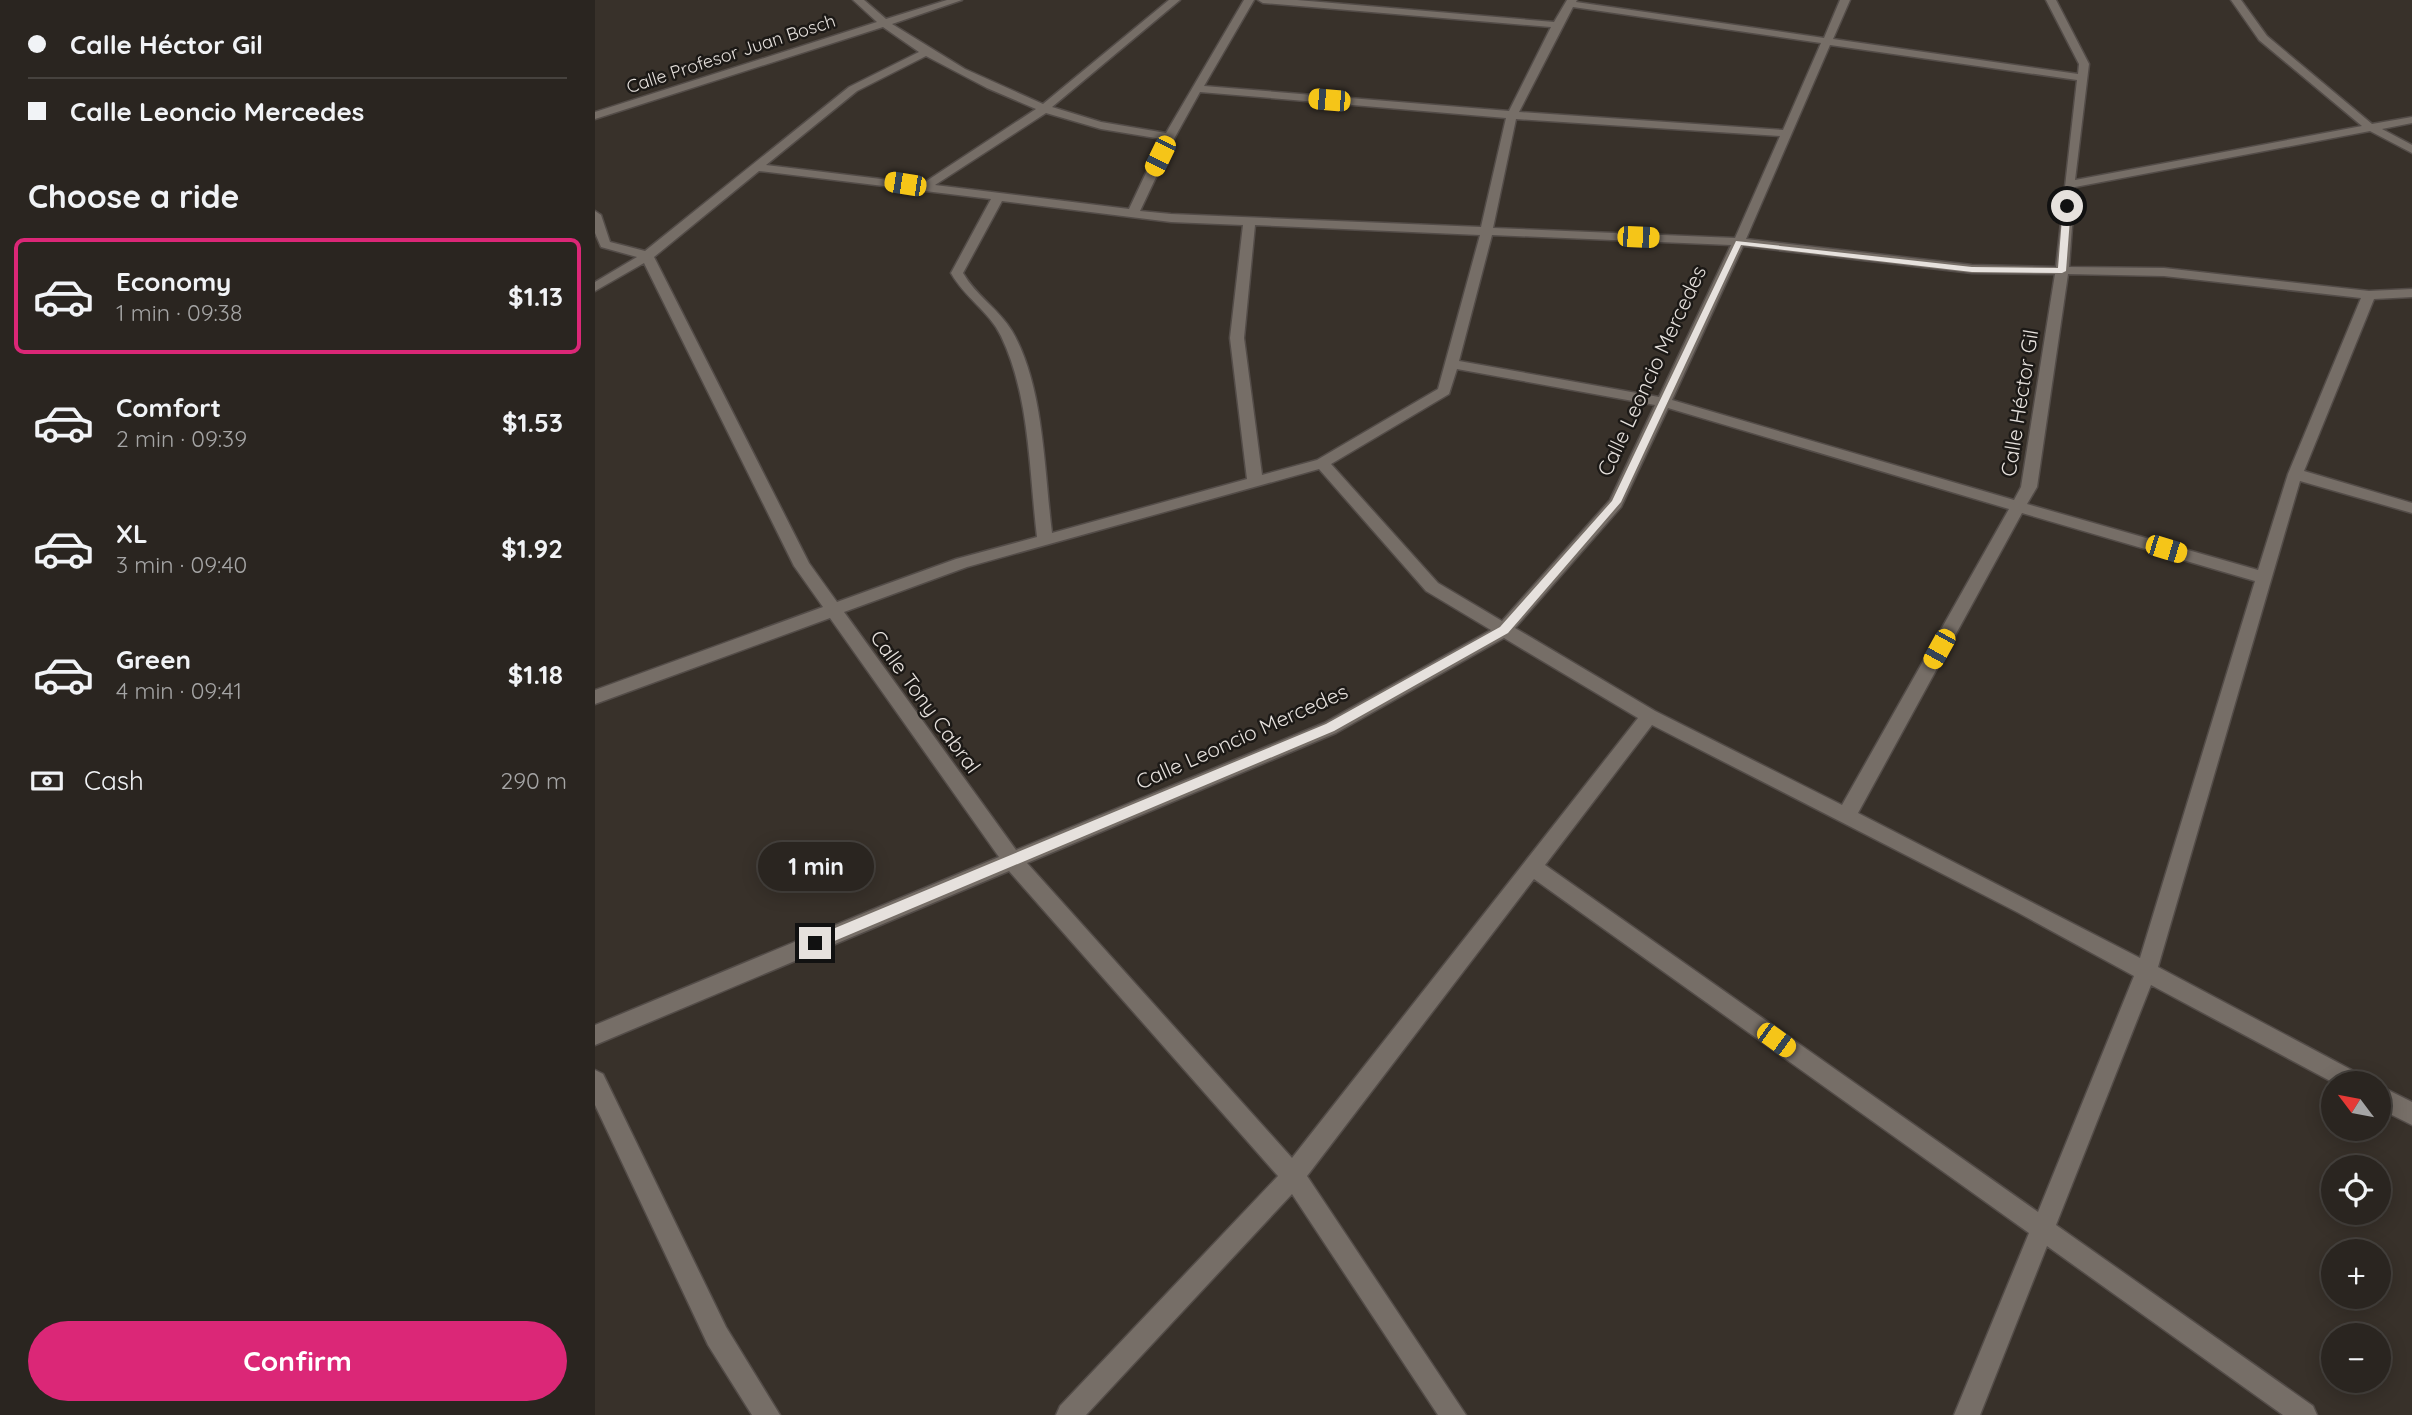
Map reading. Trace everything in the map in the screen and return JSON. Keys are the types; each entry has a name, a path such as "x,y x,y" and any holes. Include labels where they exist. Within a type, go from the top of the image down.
{"street":[{"path":"858,0 882,24 926,52 1046,107 1080,120 1169,137"},
{"name":"Calle Profesor Juan Bosch","path":"595,116 957,0"},
{"path":"925,187 1046,107 1175,0"},
{"path":"1133,213 1169,137 1249,0"},
{"path":"1263,0 1557,25"},
{"name":"Calle Leoncio Mercedes","path":"595,1035 1330,727 1504,630 1616,502 1739,242 1784,133 1845,0"},
{"name":"Calle Héctor Gil","path":"1846,816 2029,487 2062,271 2069,185 2084,64 2051,0"},
{"path":"2236,0 2263,38 2368,126 2412,150"},
{"path":"595,697 962,563 1322,463 1444,391 1487,230 1512,115 1571,2 1825,43 2082,78"},
{"path":"595,287 647,256 853,89 926,52"},
{"path":"1198,89 1512,115 1784,133"},
{"path":"2069,185 2368,126 2412,120"},
{"path":"756,167 998,198 1249,222 1739,242 1972,269 2164,272 2369,295 2412,293"},
{"path":"998,198 957,273 964,289 1006,331 1021,365 1045,539"},
{"path":"595,215 605,244 647,256"},
{"path":"1249,222 1237,338 1255,481"},
{"name":"Calle Tony Cabral","path":"647,256 802,566 831,610 1011,860 1293,1176 1453,1415"},
{"path":"1966,1415 2146,972 2295,474 2369,295"},
{"path":"1450,364 1662,402 2264,578"},
{"path":"1322,463 1432,587 1649,716 2332,1071"},
{"path":"2295,474 2412,508"},
{"path":"1069,1415 1293,1176 1649,716"},
{"path":"1533,867 2304,1415"},
{"path":"595,1081 717,1336 767,1415"},
{"path":"2391,1103 2412,1114"}],"route":[{"path":"815,943 1330,727 1504,630 1616,502 1739,242 1972,269 2062,271 2067,206"}]}
